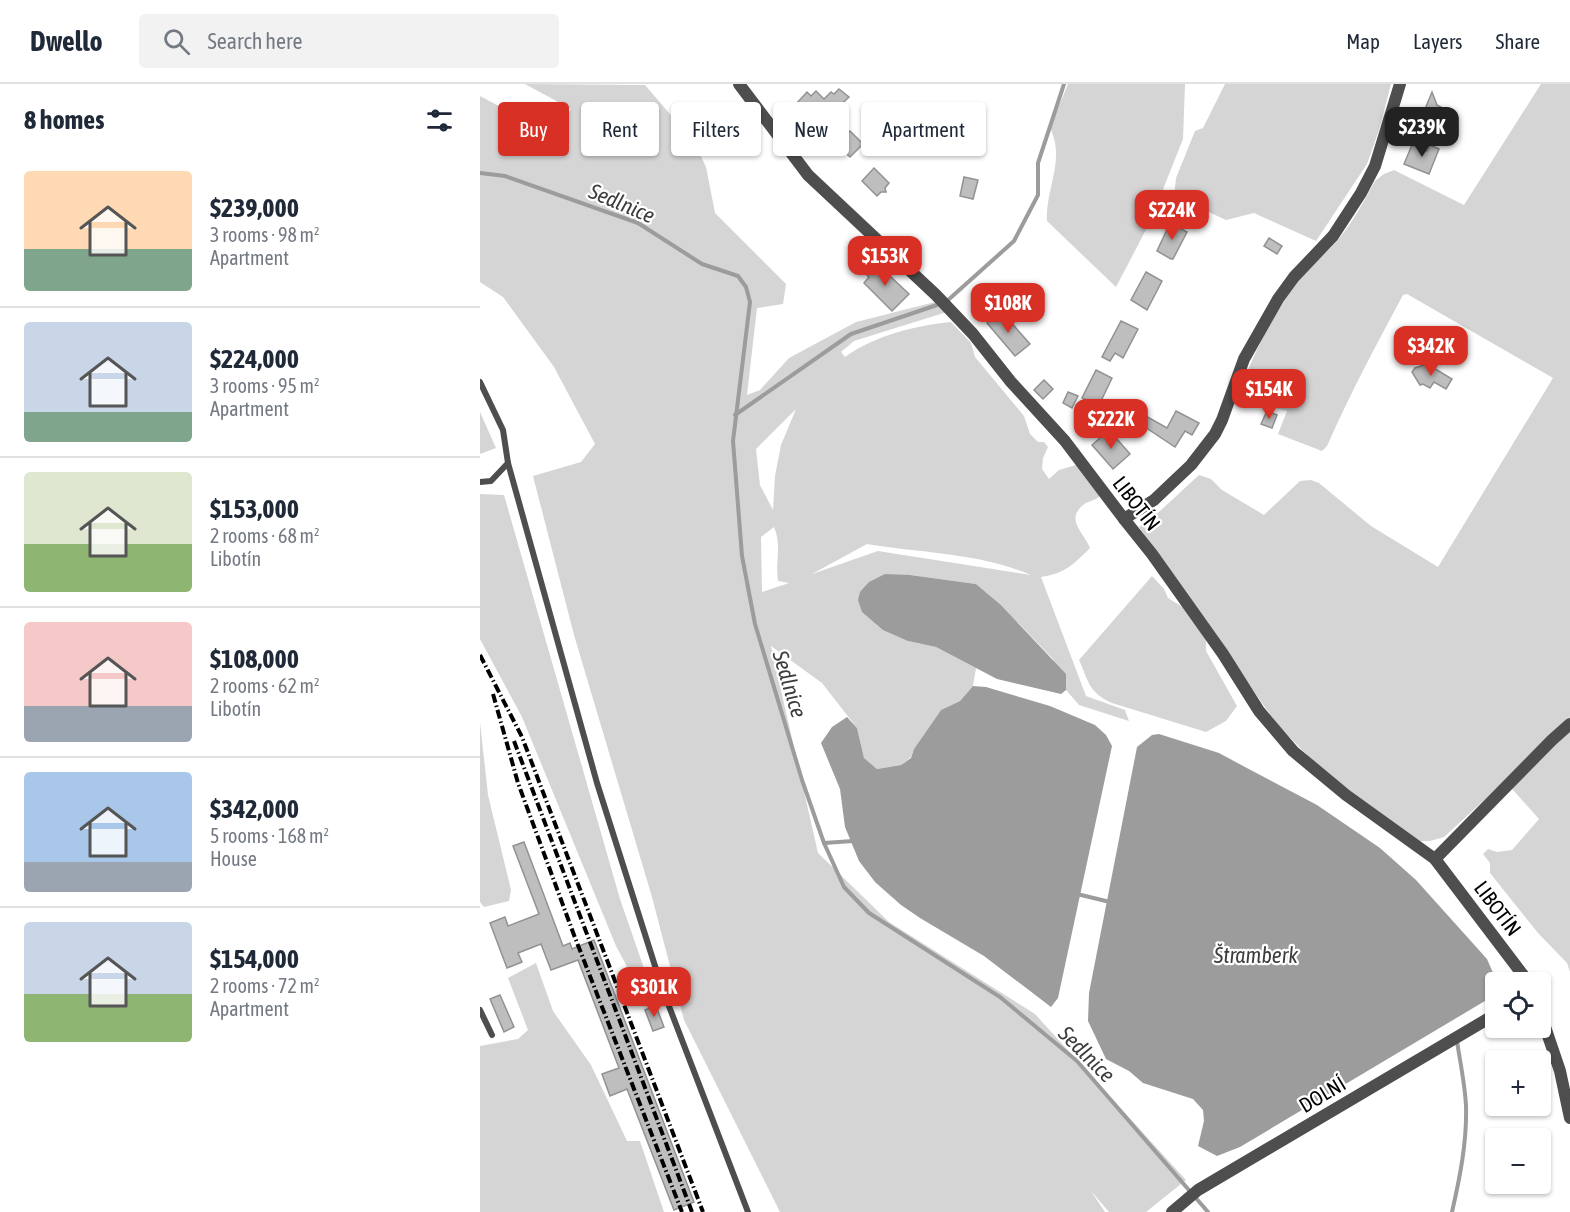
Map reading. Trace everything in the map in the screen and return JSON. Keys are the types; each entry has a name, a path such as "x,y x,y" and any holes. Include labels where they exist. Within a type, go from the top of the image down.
{"street":[{"name":"LIBOTÍN","path":"739,84 808,175 973,334 1011,382 1065,441 1152,554 1223,654 1259,711 1293,751 1346,795 1436,859 1521,972"},
{"path":"1124,519 1154,500 1191,465 1215,434 1244,359 1261,327 1294,277 1334,236 1366,184 1375,166 1400,84"},
{"path":"1436,859 1570,724"},
{"name":"DOLNÍ","path":"1172,1212 1198,1190 1485,1020"},
{"path":"1549,1038 1560,1071 1570,1118"}],"lane":[{"path":"480,382 503,430 508,463 597,783 662,988 748,1212"},
{"path":"480,482 491,481 508,463"},
{"path":"480,1010 492,1035"}],"shaded area":[{"path":"525,84 645,85 671,115 671,156 701,156 706,167 715,213 786,284 783,304 757,308 747,395 760,390 789,358 856,322 935,302 947,312 854,341 841,352 845,357 882,337 923,326 951,322 971,343 975,357 1024,416 1030,434 1038,442 1044,442 1048,447 1043,458 1042,469 1049,479 1059,470 1076,465 1100,496 1083,505 1076,516 1078,527 1090,548 1068,567 1041,577 1086,696 1125,710 1129,721 1079,705 1066,690 1066,682 1052,658 1001,605 976,584 910,575 908,641 936,647 976,668 973,686 960,701 941,710 911,757 901,765 877,769 864,758 857,728 822,683 771,646 818,853 889,922 1035,1014 1186,1180 1146,1212 1109,1212 1091,1191 1105,1212 780,1212 684,1020 652,897 574,635 533,476 581,462 595,444 554,367 503,297 480,282 480,96 498,105 498,156 569,156 569,112 571,109 569,102 558,102","holes":["796,409 781,445 775,476 773,510 760,485 756,449","774,527 778,541 778,581 789,583 762,592 761,537","867,544 971,558 1031,575 878,551 812,574"]},
{"path":"1068,84 1185,84 1183,139 1150,222 1116,287 1047,221 1047,209 1056,163 1054,140 1050,128"},
{"path":"1225,84 1391,84 1367,164 1316,241 1254,213 1226,220 1174,196 1176,178 1195,131 1203,128"},
{"path":"1541,84 1570,84 1570,972 1567,963 1538,933 1490,873 1490,863 1483,854 1488,849 1497,852 1512,850 1539,819 1505,781 1444,837 1419,841 1340,785 1276,723 1139,527 1199,475 1211,479 1222,490 1264,515 1300,481 1311,480 1319,483 1371,526 1438,567 1553,378 1407,294 1403,295 1327,446 1322,451 1278,434 1287,411 1237,398 1262,340 1285,300 1304,274 1343,233 1375,181 1394,170 1464,205"},
{"path":"480,412 496,448 480,454"},
{"path":"480,494 504,495 620,899 647,977 633,978 616,946 522,717 480,639"},
{"path":"1152,576 1164,589 1168,598 1189,611 1206,641 1206,651 1237,706 1226,721 1206,732 1104,699 1090,686 1079,660"},
{"path":"480,722 488,795 511,890 509,901 484,907 480,902"},
{"path":"536,963 553,1011 591,1065 627,1141 640,1141 664,1212 480,1212 480,1046 518,1039 528,1030 508,978"}],"water":[{"path":"885,574 976,584 1001,605 1066,674 1066,690 1061,694 997,679 936,647 908,641 883,630 862,612 858,600 860,592 869,582"},
{"path":"973,686 986,687 1050,706 1095,725 1106,735 1112,746 1058,998 1051,1007 984,956 901,905 875,882 859,861 845,827 840,789 821,743 832,727 847,717 857,728 864,758 877,769 901,765 911,758 914,749 941,710 960,701"},
{"name":"Štramberk","path":"1159,734 1219,753 1317,805 1380,848 1416,880 1487,959 1493,972 1485,972 1485,1001 1240,1147 1217,1156 1198,1146 1204,1121 1203,1110 1193,1099 1143,1083 1129,1071 1106,1059 1088,1021 1089,993 1137,747 1152,735"}],"building":[{"path":"839,89 849,97 844,102 798,102 807,92 811,96 816,91 824,99 831,92 834,94"},
{"path":"1432,92 1437,105 1448,111 1443,122 1444,126 1440,128 1437,135 1410,122 1415,110 1423,114"},
{"path":"849,132 861,142 861,146 850,157 849,156"},
{"path":"1412,145 1427,151 1430,145 1439,149 1429,174 1404,164"},
{"path":"874,168 889,183 885,188 886,192 881,192 877,196 862,181"},
{"path":"964,177 978,180 973,199 960,196"},
{"path":"1170,223 1187,232 1173,259 1157,251"},
{"path":"1269,238 1282,246 1277,254 1264,246"},
{"path":"875,262 909,294 892,311 864,283 869,277 865,273"},
{"path":"1146,272 1162,281 1147,310 1131,300"},
{"path":"1001,311 1030,344 1015,356 987,323"},
{"path":"1121,321 1138,329 1123,358 1115,353 1110,361 1102,357"},
{"path":"1427,364 1452,379 1446,389 1434,382 1430,388 1423,384 1420,385 1412,372 1415,368"},
{"path":"1096,370 1112,378 1097,405 1082,398"},
{"path":"1044,380 1053,389 1043,399 1034,390"},
{"path":"1068,392 1078,396 1072,408 1063,403"},
{"path":"1176,411 1199,423 1192,435 1185,431 1175,447 1139,423 1144,415 1167,428"},
{"path":"1267,411 1277,415 1272,428 1261,424"},
{"path":"1109,430 1130,454 1113,469 1092,445"},
{"path":"524,842 563,946 570,943 572,949 594,940 694,1202 674,1210 627,1089 610,1096 602,1074 619,1068 578,960 551,970 541,944 518,953 522,962 507,968 490,923 505,917 508,926 539,914 513,846"},
{"path":"500,995 514,1027 504,1032 490,999"},
{"path":"656,1006 664,1027 653,1031 645,1010"}],"waterway":[{"path":"947,301 1014,241 1038,195 1038,163 1064,84"},
{"name":"Sedlnice","path":"480,173 505,176 638,223 702,264 738,276 746,287 750,302 733,441 742,556 755,624 802,780 824,843 844,887 869,913 1000,997 1077,1061 1208,1212"},
{"path":"735,415 851,334 940,304"},
{"path":"824,843 853,841"},
{"path":"1077,894 1110,902"},
{"path":"1452,1212 1458,1186 1466,1119 1465,1090 1457,1041"}],"railway":[{"path":"480,655 522,737 703,1212"},
{"path":"493,694 518,783 574,935 682,1212"},
{"path":"514,741 692,1212"}]}
